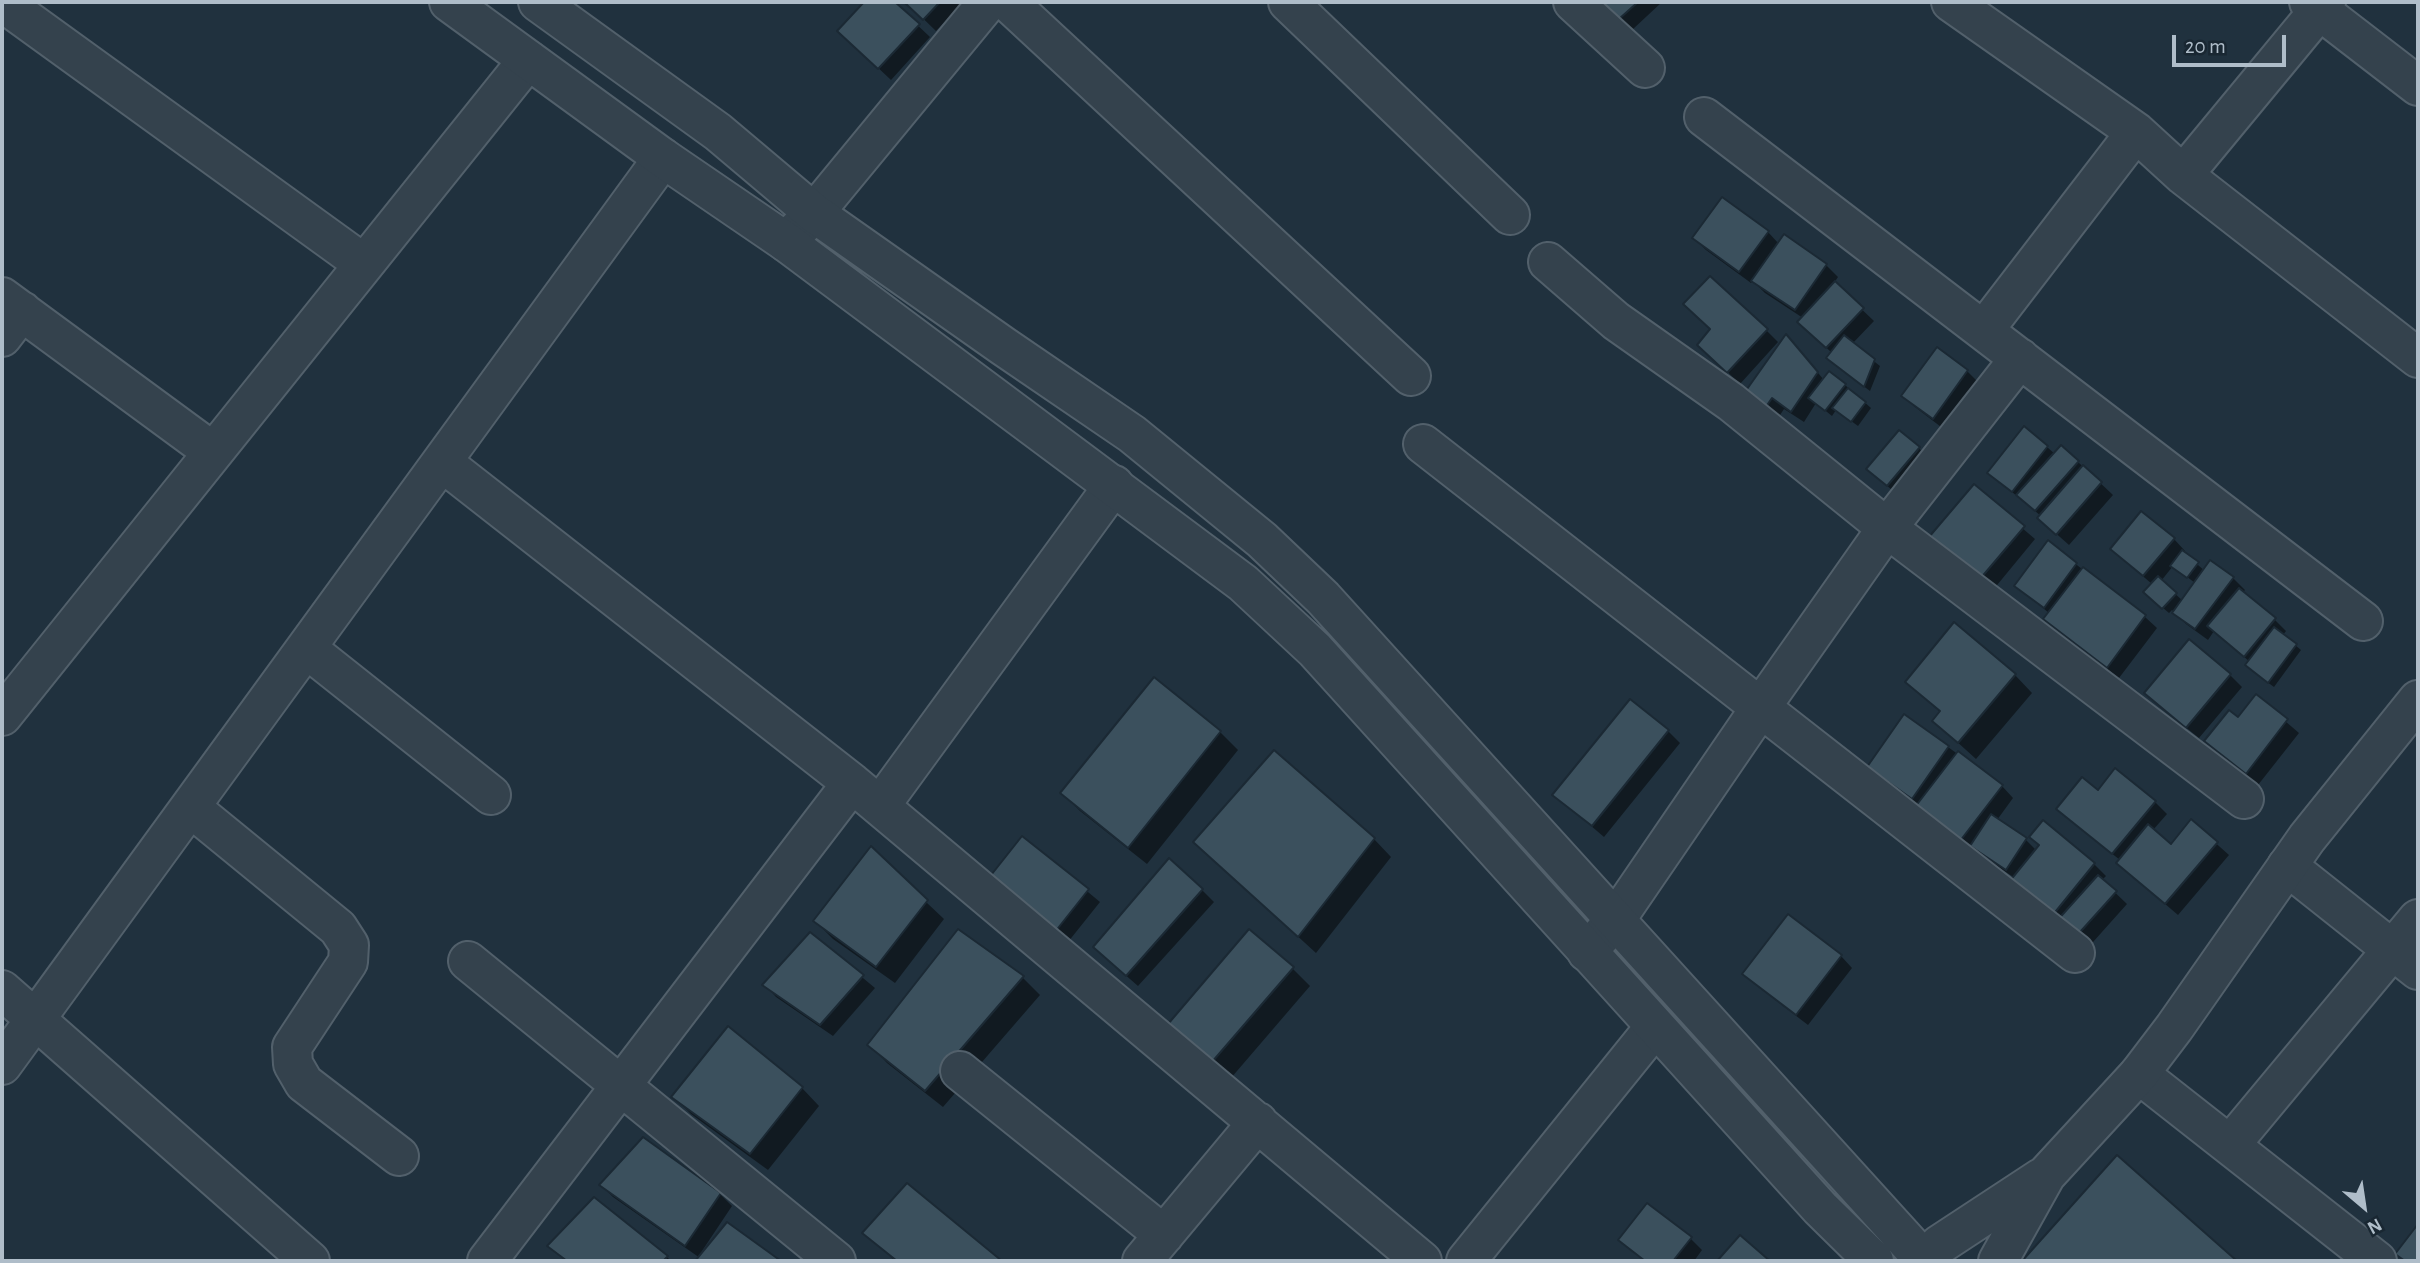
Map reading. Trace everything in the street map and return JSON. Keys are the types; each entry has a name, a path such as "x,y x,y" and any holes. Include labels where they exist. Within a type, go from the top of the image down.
{"street":[{"path":"2,2 364,264"},
{"path":"449,2 663,158 786,242 1243,583 1315,650 1820,1208 1874,1261"},
{"path":"538,2 718,132 814,213 1132,434 1262,540 1323,598 1616,919 1931,1254 2046,1175 2139,1074 2307,838 2418,699"},
{"path":"786,242 814,213 988,2"},
{"path":"1009,2 1411,376"},
{"path":"1288,2 1510,215"},
{"path":"1573,2 1645,68"},
{"path":"1951,2 2136,132 2183,175 2418,358"},
{"path":"2183,175 2318,4 2418,86"},
{"path":"4,709 528,60"},
{"path":"1704,117 2363,621"},
{"path":"1984,330 2136,132"},
{"path":"2,1065 663,158"},
{"path":"1548,262 1616,321 1731,402 1887,528 2244,799"},
{"path":"8,315 214,452"},
{"path":"1587,952 1616,919 1887,528 2021,358"},
{"path":"1423,444 2075,953"},
{"path":"442,462 852,783 1422,1261"},
{"path":"880,807 1114,485"},
{"path":"306,648 491,795"},
{"path":"486,1261 852,783"},
{"path":"190,807 338,928 349,945 348,962 292,1047 293,1064 304,1083 399,1156"},
{"path":"2287,866 2405,959"},
{"path":"2230,1145 2405,959 2418,919"},
{"path":"468,961 835,1261"},
{"path":"2,990 310,1261"},
{"path":"1466,1261 1656,1027"},
{"path":"960,1071 1153,1248 1258,1122"},
{"path":"2139,1074 2377,1261"},
{"path":"1998,1261 2046,1175"}],"building":[{"path":"864,2 895,2 920,24 878,69 837,31"},
{"path":"904,2 940,2 923,20"},
{"path":"1601,2 1638,2 1619,19"},
{"path":"1722,197 1769,231 1739,272 1692,238"},
{"path":"1784,234 1827,264 1795,310 1751,281"},
{"path":"1710,276 1768,329 1727,373 1697,345 1710,329 1683,304"},
{"path":"1835,281 1864,308 1826,348 1797,322"},
{"path":"1786,334 1818,372 1791,412 1772,398 1761,414 1740,399"},
{"path":"1844,335 1875,359 1864,387 1826,358"},
{"path":"1937,347 1968,370 1933,419 1901,396"},
{"path":"1829,371 1846,384 1825,411 1808,398"},
{"path":"1848,388 1866,402 1851,422 1832,408"},
{"path":"2024,426 2048,446 2012,492 1987,473"},
{"path":"1899,430 1920,447 1887,486 1866,469"},
{"path":"2061,445 2079,461 2035,511 2016,495"},
{"path":"2083,465 2102,482 2056,535 2037,518"},
{"path":"1974,484 2025,526 1980,579 1929,537"},
{"path":"2141,511 2175,538 2143,576 2110,549"},
{"path":"2048,540 2077,563 2044,608 2014,586"},
{"path":"2182,550 2199,562 2187,578 2170,566"},
{"path":"2210,560 2234,577 2195,629 2172,613"},
{"path":"2083,567 2146,615 2107,668 2043,619"},
{"path":"2158,576 2177,593 2162,609 2143,592"},
{"path":"2239,588 2276,618 2244,657 2207,626"},
{"path":"1954,622 2016,674 1958,743 1932,721 1940,711 1905,682"},
{"path":"2274,627 2297,644 2268,683 2245,665"},
{"path":"2189,639 2231,674 2186,728 2144,693"},
{"path":"1154,677 1221,731 1128,848 1060,793"},
{"path":"2256,694 2288,719 2246,774 2204,741 2229,710 2238,717"},
{"path":"1630,699 1669,730 1592,826 1552,795"},
{"path":"1904,714 1949,746 1912,799 1867,767"},
{"path":"1274,750 1375,838 1298,937 1193,842"},
{"path":"1958,751 2003,785 1960,841 1915,807"},
{"path":"2115,768 2156,801 2112,854 2056,809 2082,777 2098,790"},
{"path":"1991,814 2027,838 2006,870 1970,846"},
{"path":"2191,819 2218,842 2165,904 2116,863 2148,824 2171,844"},
{"path":"2043,820 2095,863 2052,916 2009,882 2039,845 2029,837"},
{"path":"1022,836 1089,889 1051,937 984,884"},
{"path":"871,846 928,900 876,967 813,921"},
{"path":"1169,858 1203,889 1126,976 1093,947"},
{"path":"2098,875 2117,891 2072,941 2054,924"},
{"path":"1788,914 1842,955 1796,1015 1742,974"},
{"path":"958,929 1024,976 925,1091 867,1045"},
{"path":"1249,929 1294,967 1212,1062 1168,1024"},
{"path":"810,932 864,975 820,1025 762,985"},
{"path":"728,1026 803,1087 750,1154 671,1097"},
{"path":"643,1137 721,1193 685,1246 599,1185"},
{"path":"2117,1155 2237,1261 2022,1261"},
{"path":"907,1183 1002,1261 897,1261 862,1233"},
{"path":"594,1197 668,1256 663,1261 567,1261 547,1246"},
{"path":"1647,1203 1692,1237 1673,1261 1645,1261 1618,1240"},
{"path":"727,1222 781,1261 695,1261"},
{"path":"2418,1224 2418,1261 2405,1261 2395,1254"},
{"path":"1740,1235 1770,1261 1717,1261"}]}
